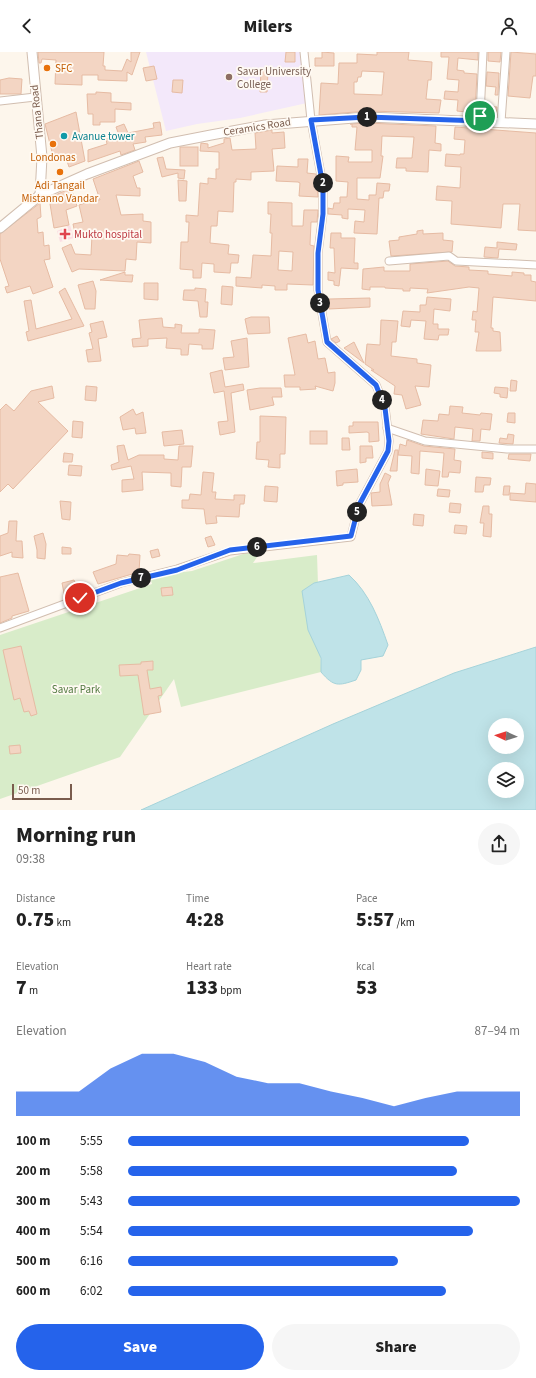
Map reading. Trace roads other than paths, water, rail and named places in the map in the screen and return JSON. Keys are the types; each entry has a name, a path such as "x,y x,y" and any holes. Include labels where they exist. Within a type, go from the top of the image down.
{"street":[{"name":"Thana Road","path":"32,52 35,97 42,157 40,195"},
{"path":"0,628 121,583 177,570 230,550 351,536 359,505 388,451 387,428 385,408 376,385 327,342 318,290 318,253 323,214 323,186 311,120 304,52"},
{"path":"481,121 483,52"},
{"path":"502,122 506,52"},
{"path":"0,101 35,97"},
{"name":"Ceramics Road","path":"0,228 40,195 87,174 170,143 265,125 311,120 367,117 536,124"},
{"path":"389,261 449,256 456,261 536,265"},
{"path":"387,428 425,441 507,449 536,449"}],"water":[{"path":"349,575 368,598 377,616 388,645 383,656 361,660 361,670 356,680 337,684 329,680 321,672 321,658 308,630 302,591 314,583"},
{"path":"536,647 536,810 141,810 333,724 454,673"}],"place":[{"name":"SFC","path":"47,68"},
{"name":"Savar University College","path":"229,77"},
{"name":"Avanue tower","path":"64,136"},
{"name":"Londonas","path":"53,144"},
{"name":"Adi Tangail Mistanno Vandar","path":"60,172"},
{"name":"Mukto hospital","path":"65,234"}],"park label":[{"name":"Savar Park","path":"76,689"}]}
